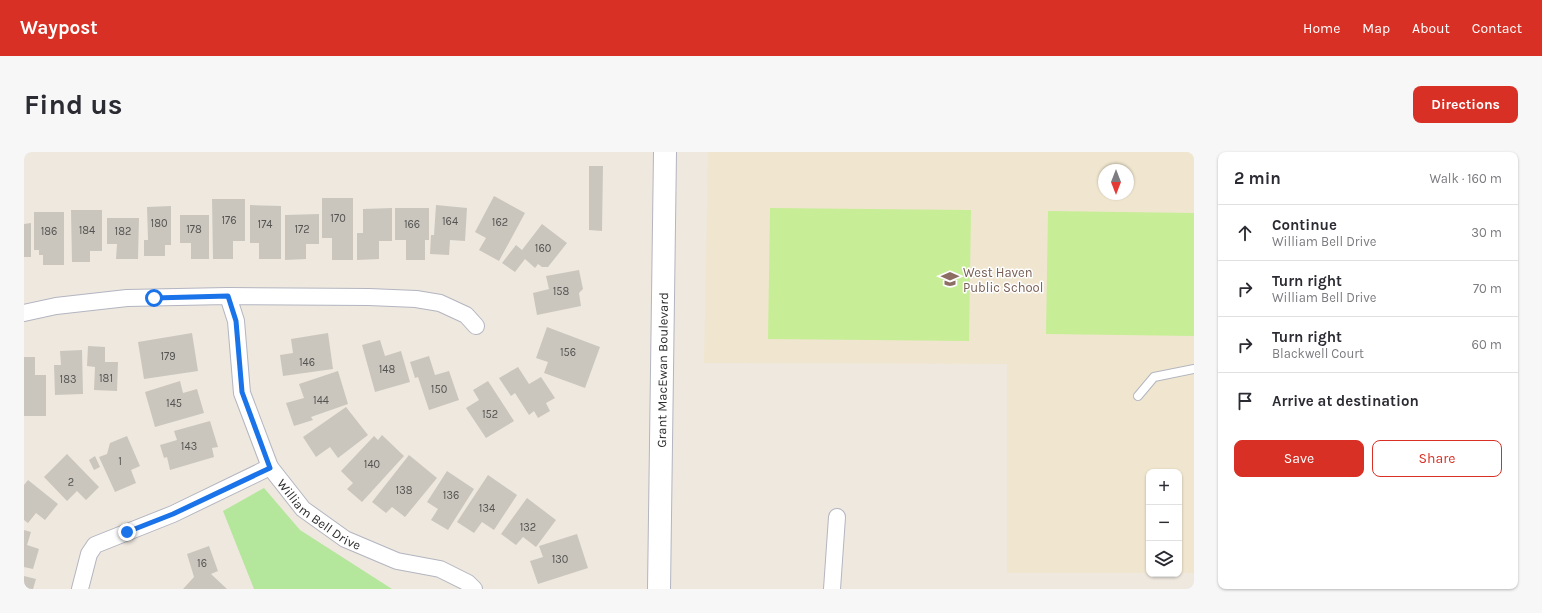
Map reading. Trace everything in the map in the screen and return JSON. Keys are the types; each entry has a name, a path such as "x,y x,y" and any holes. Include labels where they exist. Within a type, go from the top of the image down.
{"main road":[{"name":"Grant MacEwan Boulevard","path":"659,589 665,152"}],"street":[{"name":"William Bell Drive","path":"228,296 236,321 242,392 270,468 303,508 345,539 397,561 440,569 468,583 474,589"},
{"path":"24,313 56,306 127,298 347,296 416,299 440,303 466,316 476,326"},
{"path":"80,589 89,554 95,545 156,521 270,468"},
{"path":"832,589 837,517"}],"lane":[{"path":"1138,396 1154,377 1185,369 1194,369"}],"shaded area":[{"name":"West Haven Public School","path":"708,152 1194,152 1194,573 1182,573 1182,469 1146,469 1146,573 1007,573 1007,364 704,363"}],"green space":[{"path":"770,208 971,210 969,341 768,339"},
{"path":"1048,211 1194,213 1194,336 1046,334"},
{"path":"264,488 300,530 392,589 254,589 223,511"}],"building":[{"path":"589,166 603,166 602,231 589,230"},
{"path":"494,196 525,213 499,261 479,250 486,238 475,232"},
{"path":"322,198 353,198 353,260 332,260 332,238 322,238"},
{"path":"212,199 245,199 245,241 233,241 233,259 213,259"},
{"path":"250,205 281,206 281,259 259,259 259,243 250,243"},
{"path":"436,205 467,208 465,241 450,240 449,255 430,254 431,235 434,235"},
{"path":"171,206 171,245 165,245 165,256 144,256 144,240 148,240 147,207"},
{"path":"392,208 392,241 379,241 379,259 357,260 357,233 363,233 363,209"},
{"path":"395,208 429,208 429,240 425,240 425,260 406,260 406,240 395,240"},
{"path":"71,210 102,210 102,251 90,251 90,262 72,262"},
{"path":"34,212 64,212 64,265 43,265 43,255 39,255 39,250 34,250"},
{"path":"319,214 319,244 306,244 306,259 285,260 285,215"},
{"path":"180,215 209,215 209,259 191,259 191,243 180,243"},
{"path":"107,218 139,218 138,259 116,259 117,244 107,244"},
{"path":"31,223 31,257 24,257 24,224"},
{"path":"542,224 567,243 548,267 542,267 538,264 535,268 525,259 515,272 502,263 516,245 522,250"},
{"path":"579,270 583,289 579,293 581,306 537,315 533,293 549,289 546,276"},
{"path":"547,327 600,347 585,388 544,373 548,362 536,358"},
{"path":"192,333 198,371 144,379 138,342"},
{"path":"328,333 333,369 283,376 280,355 293,353 291,339"},
{"path":"380,340 385,356 401,351 410,382 375,392 362,345"},
{"path":"88,346 105,347 105,362 118,362 117,391 94,390 95,367 87,366"},
{"path":"82,350 83,394 55,395 54,365 61,365 60,351"},
{"path":"429,356 435,375 449,371 459,400 429,410 418,377 415,378 410,362"},
{"path":"24,357 35,357 35,375 46,375 46,416 24,416"},
{"path":"518,367 529,384 541,377 555,398 546,403 550,411 538,418 534,411 529,415 515,393 511,396 499,378"},
{"path":"338,371 348,404 311,417 313,420 294,426 286,403 304,398 299,384"},
{"path":"180,381 183,393 197,389 204,413 155,427 145,392"},
{"path":"488,381 514,421 486,438 466,408 479,400 473,390"},
{"path":"346,407 368,435 338,458 330,447 316,457 303,437"},
{"path":"210,421 218,447 212,448 214,457 170,470 167,457 164,458 160,445 177,440 174,431"},
{"path":"382,435 404,456 362,502 347,489 353,483 341,471 374,436 378,440"},
{"path":"127,436 140,466 131,470 136,483 115,492 99,457 107,454 110,443"},
{"path":"67,454 99,487 86,500 77,491 67,501 44,477"},
{"path":"409,455 437,478 405,517 392,507 386,513 372,502"},
{"path":"95,456 100,467 94,470 89,460"},
{"path":"447,471 474,489 448,530 431,520 438,509 427,502"},
{"path":"488,475 517,495 494,530 482,522 474,533 457,522"},
{"path":"28,480 58,504 45,520 36,513 28,523 24,520 24,485"},
{"path":"527,498 556,520 536,547 523,537 516,545 501,534"},
{"path":"24,530 31,532 27,545 39,549 33,569 24,567"},
{"path":"577,534 588,568 538,584 530,561 543,557 539,546"},
{"path":"209,546 218,571 211,574 227,589 183,589 194,577 187,554"},
{"path":"24,576 36,579 33,589 24,589"}],"place":[{"name":"West Haven Public School","path":"950,279"}],"route":[{"path":"127,532 173,514 270,468 242,392 236,321 228,296 154,298"}]}
